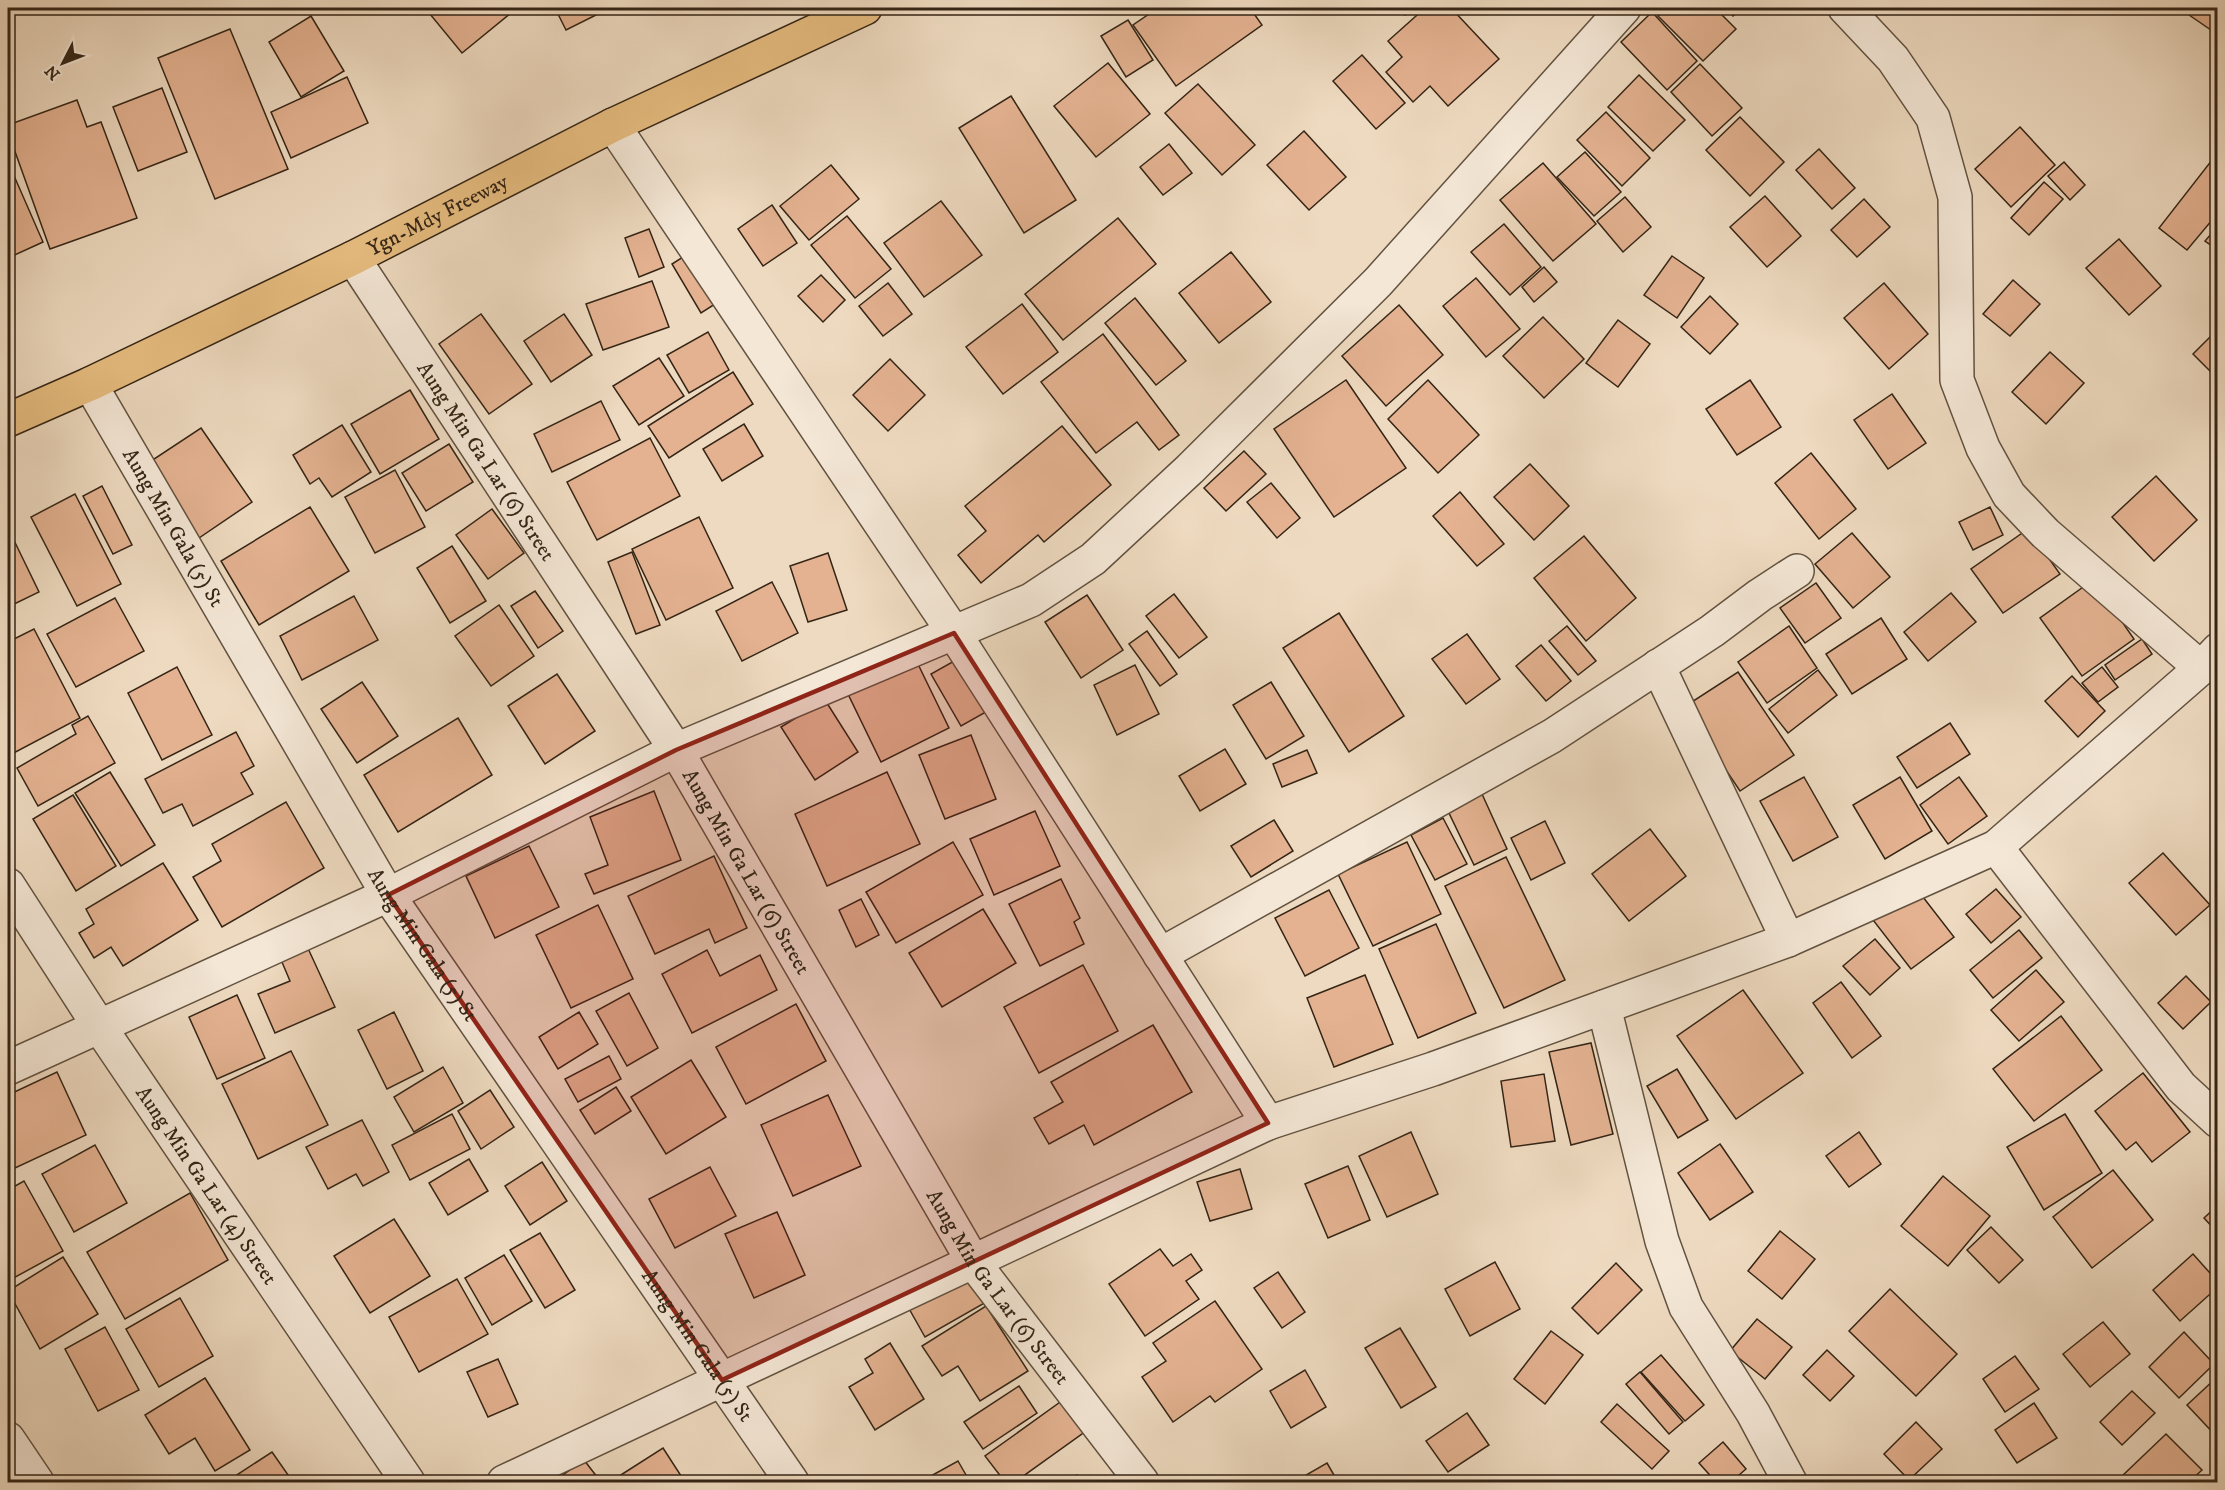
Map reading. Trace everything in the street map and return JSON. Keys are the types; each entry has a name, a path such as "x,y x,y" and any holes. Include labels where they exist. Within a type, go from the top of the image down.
{"main road":[{"name":"Ygn-Mdy Freeway","path":"8,420 90,384 353,258 613,125 865,8"}],"street":[{"path":"8,1068 387,895 676,750 1031,600 1093,559 1190,469 1377,282 1624,8"},
{"path":"504,1482 1268,1123 1433,1069 1788,940 1996,847 2209,659 2045,533 2008,495 1983,448 1957,380 1954,197 1933,118 1893,59 1845,8"},
{"path":"613,125 954,633 1268,1123"},
{"name":"Aung Min Ga Lar (6) Street","path":"353,258 676,750 974,1263 1142,1482"},
{"name":"Aung Min Gala (5) St","path":"90,384 387,895 792,1482"},
{"path":"1160,955 1552,736 1797,571"},
{"path":"1658,666 1788,940"},
{"path":"1996,847 2181,1087 2217,1121"},
{"name":"Aung Min Ga Lar (4) Street","path":"8,885 99,1026 408,1482"},
{"path":"1604,1007 1662,1241 1686,1307 1753,1413 1790,1482"},
{"path":"8,1439 37,1482"}],"highlighted area":[{"path":"954,633 1268,1123 722,1380 388,895 676,750"}],"building":[{"path":"425,8 517,8 462,53"},
{"path":"555,8 610,8 566,30"},
{"path":"1158,8 1250,8 1262,25 1176,86 1133,25"},
{"path":"1398,8 1413,8 1405,15"},
{"path":"1425,8 1451,8 1499,59 1448,106 1430,86 1413,102 1386,72 1402,57 1388,41"},
{"path":"1666,8 1715,8 1736,29 1703,61 1658,16"},
{"path":"1725,8 1742,8 1733,16"},
{"path":"2179,8 2218,8 2218,21 2211,30"},
{"path":"1652,12 1697,61 1667,90 1621,42"},
{"path":"311,16 344,71 301,97 269,42"},
{"path":"1128,20 1153,60 1126,77 1101,36"},
{"path":"230,29 288,169 215,199 158,58"},
{"path":"1362,55 1405,103 1376,129 1333,81"},
{"path":"1108,63 1150,114 1096,157 1054,106"},
{"path":"1700,64 1742,108 1712,136 1671,92"},
{"path":"1639,75 1685,120 1653,151 1608,107"},
{"path":"347,77 368,123 291,158 271,112"},
{"path":"1198,84 1255,145 1222,175 1165,113"},
{"path":"162,88 187,152 138,171 113,107"},
{"path":"1011,96 1076,200 1024,233 959,128"},
{"path":"77,100 87,127 101,122 137,218 50,249 8,132 8,125"},
{"path":"1606,112 1650,158 1622,186 1577,140"},
{"path":"1740,117 1784,162 1750,196 1706,150"},
{"path":"2020,127 2055,165 2011,207 1975,169"},
{"path":"1304,131 1346,177 1309,210 1267,165"},
{"path":"1169,144 1192,173 1163,195 1140,167"},
{"path":"1819,149 1855,188 1832,209 1796,170"},
{"path":"1585,152 1621,192 1594,216 1557,177"},
{"path":"2212,160 2218,165 2218,213 2187,250 2159,228"},
{"path":"8,162 43,242 8,258"},
{"path":"2064,162 2085,185 2070,200 2048,176"},
{"path":"1543,163 1596,224 1553,261 1500,200"},
{"path":"831,165 859,199 809,240 780,206"},
{"path":"2044,182 2063,199 2029,235 2011,218"},
{"path":"1765,196 1801,236 1767,267 1730,227"},
{"path":"1625,197 1651,227 1623,252 1597,221"},
{"path":"1864,199 1890,227 1857,257 1831,230"},
{"path":"941,201 982,255 924,297 884,243"},
{"path":"772,205 797,243 763,266 738,229"},
{"path":"847,216 891,269 855,298 811,245"},
{"path":"1118,218 1156,264 1063,340 1025,294"},
{"path":"1504,224 1541,267 1510,295 1471,252"},
{"path":"2218,226 2218,250 2205,241"},
{"path":"649,229 664,267 639,277 625,238"},
{"path":"2119,239 2161,286 2129,315 2086,268"},
{"path":"694,250 723,299 701,313 672,264"},
{"path":"1231,252 1271,302 1219,343 1179,293"},
{"path":"1672,256 1704,278 1677,318 1644,295"},
{"path":"1544,267 1557,282 1534,302 1522,287"},
{"path":"821,275 845,300 823,322 798,296"},
{"path":"1476,278 1520,329 1486,357 1443,306"},
{"path":"2013,280 2040,304 2010,336 1983,314"},
{"path":"652,281 669,327 603,350 586,304"},
{"path":"888,283 912,314 883,336 859,306"},
{"path":"1884,283 1928,334 1889,369 1844,318"},
{"path":"1710,296 1738,324 1710,354 1681,327"},
{"path":"1135,298 1186,361 1156,385 1105,323"},
{"path":"1022,304 1058,352 1003,394 966,347"},
{"path":"1399,305 1443,355 1386,406 1342,356"},
{"path":"481,314 532,384 489,414 439,344"},
{"path":"564,314 592,355 551,382 524,341"},
{"path":"1543,317 1584,359 1544,398 1503,356"},
{"path":"1618,320 1650,344 1618,387 1586,363"},
{"path":"2218,329 2218,379 2193,354"},
{"path":"708,332 729,370 689,393 667,355"},
{"path":"1103,334 1179,435 1159,450 1137,422 1096,453 1041,382"},
{"path":"2050,352 2084,383 2046,424 2012,392"},
{"path":"659,358 684,396 639,425 613,386"},
{"path":"890,359 925,395 888,431 853,395"},
{"path":"733,372 753,404 669,458 648,426"},
{"path":"1346,380 1406,468 1334,517 1274,429"},
{"path":"1428,380 1479,435 1438,473 1388,419"},
{"path":"1750,380 1781,427 1737,455 1706,409"},
{"path":"410,390 439,439 380,474 351,424"},
{"path":"1892,394 1926,443 1888,469 1854,420"},
{"path":"601,401 620,440 552,472 534,434"},
{"path":"744,424 763,456 722,481 703,449"},
{"path":"342,425 371,472 332,497 319,478 310,484 293,455"},
{"path":"1062,426 1111,485 1044,542 1038,535 981,583 958,555 986,531 965,506"},
{"path":"201,428 252,502 196,540 145,465"},
{"path":"650,438 680,496 597,540 567,482"},
{"path":"449,444 473,482 426,511 402,473"},
{"path":"1244,451 1266,474 1226,511 1204,488"},
{"path":"1811,453 1856,509 1819,539 1775,483"},
{"path":"1530,464 1569,506 1534,540 1494,497"},
{"path":"395,470 425,527 375,553 345,497"},
{"path":"2156,476 2197,520 2154,561 2112,517"},
{"path":"1271,483 1300,518 1277,538 1247,502"},
{"path":"102,486 132,545 113,554 83,496"},
{"path":"1460,492 1504,544 1477,566 1433,516"},
{"path":"75,494 121,584 77,606 31,517"},
{"path":"310,507 349,571 259,625 221,561"},
{"path":"1990,507 2003,535 1973,550 1959,522"},
{"path":"492,509 524,553 488,579 456,535"},
{"path":"699,517 733,588 666,620 632,549"},
{"path":"8,528 39,592 8,607"},
{"path":"2028,529 2060,574 2003,613 1971,569"},
{"path":"1852,533 1890,577 1853,608 1815,564"},
{"path":"1584,536 1636,598 1586,641 1534,578"},
{"path":"452,546 486,601 450,623 417,568"},
{"path":"632,552 660,625 636,634 608,562"},
{"path":"828,553 847,610 808,622 790,566"},
{"path":"2093,580 2134,639 2082,676 2040,618"},
{"path":"772,582 798,633 742,661 716,611"},
{"path":"1816,583 1841,618 1805,643 1780,608"},
{"path":"535,591 563,631 538,648 511,606"},
{"path":"1951,593 1976,622 1928,661 1904,632"},
{"path":"1174,594 1207,637 1179,658 1146,616"},
{"path":"1087,595 1123,650 1081,678 1045,622"},
{"path":"354,596 378,640 302,680 280,636"},
{"path":"115,598 144,651 76,687 47,634"},
{"path":"499,605 534,656 491,686 455,636"},
{"path":"1339,613 1404,716 1349,752 1283,648"},
{"path":"1881,618 1907,659 1852,694 1826,654"},
{"path":"1567,626 1596,661 1578,675 1549,641"},
{"path":"1789,626 1817,668 1767,703 1738,662"},
{"path":"34,629 80,718 8,756 8,642"},
{"path":"1147,631 1177,674 1160,686 1129,644"},
{"path":"1467,634 1500,679 1466,704 1432,659"},
{"path":"2142,639 2152,654 2115,680 2105,665"},
{"path":"1541,645 1571,681 1546,701 1516,666"},
{"path":"963,656 993,708 961,726 931,674"},
{"path":"915,658 949,728 881,762 847,692"},
{"path":"1135,665 1159,714 1117,735 1094,685"},
{"path":"177,667 212,735 162,760 128,693"},
{"path":"2102,667 2118,687 2098,702 2082,683"},
{"path":"1818,670 1837,695 1788,733 1769,709"},
{"path":"1738,672 1794,755 1740,791 1684,707"},
{"path":"557,674 595,731 545,764 508,706"},
{"path":"2072,676 2105,711 2078,737 2045,701"},
{"path":"362,682 398,736 357,763 321,709"},
{"path":"1271,682 1304,736 1266,759 1233,705"},
{"path":"825,700 858,752 815,780 781,727"},
{"path":"88,716 115,763 38,806 17,768 76,734 72,725"},
{"path":"458,718 492,775 398,832 364,775"},
{"path":"1950,723 1970,754 1917,788 1897,757"},
{"path":"236,732 254,766 241,773 253,794 193,826 182,804 163,813 145,779"},
{"path":"971,735 996,799 945,819 919,755"},
{"path":"1225,749 1246,784 1200,811 1179,776"},
{"path":"1307,750 1317,773 1282,787 1273,764"},
{"path":"110,772 155,845 121,866 75,793"},
{"path":"887,772 920,844 827,886 795,814"},
{"path":"1804,777 1838,837 1793,861 1760,801"},
{"path":"1900,777 1932,831 1885,859 1853,805"},
{"path":"1959,777 1987,816 1948,844 1920,805"},
{"path":"654,791 681,860 594,894 585,874 608,865 590,817"},
{"path":"1482,794 1507,849 1474,865 1448,811"},
{"path":"73,795 116,866 76,891 33,819"},
{"path":"286,802 324,868 222,927 193,877 221,861 212,844"},
{"path":"2218,805 2218,818 2211,812"},
{"path":"1035,811 1060,866 994,895 970,839"},
{"path":"1443,818 1467,864 1435,880 1411,835"},
{"path":"1274,820 1293,851 1251,877 1231,846"},
{"path":"1545,821 1565,863 1531,880 1511,838"},
{"path":"1650,829 1686,876 1629,921 1592,874"},
{"path":"953,842 983,895 896,943 866,892"},
{"path":"1407,842 1441,914 1373,946 1338,874"},
{"path":"529,846 559,907 495,938 466,876"},
{"path":"2163,853 2210,905 2176,935 2129,883"},
{"path":"714,856 747,928 715,943 709,929 655,954 628,896"},
{"path":"1506,857 1565,980 1504,1008 1445,886"},
{"path":"163,863 198,920 123,966 111,947 94,958 79,933 94,924 86,909"},
{"path":"1061,879 1080,918 1074,922 1084,944 1040,966 1009,904"},
{"path":"1916,888 1954,937 1911,969 1873,920"},
{"path":"1996,889 2021,917 1991,943 1966,914"},
{"path":"1329,890 1359,948 1305,976 1275,918"},
{"path":"861,899 879,935 856,947 839,910"},
{"path":"598,905 633,979 571,1008 536,935"},
{"path":"983,909 1016,963 942,1007 909,953"},
{"path":"1436,924 1476,1013 1418,1038 1379,949"},
{"path":"2019,930 2042,958 1993,998 1970,970"},
{"path":"1875,939 1900,968 1870,995 1843,966"},
{"path":"306,944 335,1007 275,1033 258,994 290,981 279,955"},
{"path":"707,950 720,976 760,955 777,990 692,1033 662,974"},
{"path":"1083,965 1118,1031 1039,1073 1004,1007"},
{"path":"2036,970 2064,1002 2019,1041 1991,1010"},
{"path":"1365,975 1393,1044 1334,1067 1307,998"},
{"path":"2186,976 2211,1002 2183,1029 2158,1003"},
{"path":"1841,982 1881,1036 1852,1058 1813,1003"},
{"path":"1743,990 1803,1073 1736,1119 1677,1036"},
{"path":"629,993 658,1048 627,1066 596,1011"},
{"path":"237,995 265,1058 217,1079 189,1017"},
{"path":"796,1004 826,1061 746,1104 716,1047"},
{"path":"394,1012 423,1071 387,1089 358,1030"},
{"path":"579,1012 598,1044 558,1069 539,1037"},
{"path":"2061,1016 2102,1070 2034,1121 1993,1069"},
{"path":"1153,1025 1192,1092 1094,1145 1084,1125 1049,1144 1034,1118 1063,1102 1051,1082"},
{"path":"1591,1043 1613,1134 1571,1145 1549,1052"},
{"path":"291,1051 328,1125 258,1159 222,1084"},
{"path":"609,1056 621,1079 578,1102 565,1079"},
{"path":"691,1060 726,1117 666,1154 631,1097"},
{"path":"443,1067 463,1103 414,1132 394,1097"},
{"path":"1677,1069 1708,1120 1678,1138 1647,1086"},
{"path":"57,1072 86,1135 15,1168 8,1152 8,1095"},
{"path":"2143,1073 2190,1132 2152,1162 2136,1142 2126,1150 2095,1111"},
{"path":"1544,1074 1555,1141 1511,1147 1501,1081"},
{"path":"616,1087 631,1111 595,1134 580,1110"},
{"path":"490,1090 514,1127 481,1149 458,1111"},
{"path":"828,1095 861,1166 793,1196 761,1125"},
{"path":"452,1114 470,1149 410,1180 392,1145"},
{"path":"2065,1114 2102,1173 2044,1210 2007,1147"},
{"path":"362,1120 389,1172 363,1186 356,1174 328,1189 306,1147"},
{"path":"1411,1132 1438,1194 1387,1217 1359,1156"},
{"path":"1859,1132 1881,1164 1849,1187 1826,1156"},
{"path":"1720,1144 1753,1192 1710,1220 1678,1173"},
{"path":"95,1145 127,1203 74,1232 42,1174"},
{"path":"469,1159 488,1191 448,1215 429,1183"},
{"path":"542,1162 567,1201 530,1225 505,1186"},
{"path":"1348,1166 1370,1220 1328,1238 1305,1184"},
{"path":"710,1167 736,1216 675,1248 649,1199"},
{"path":"1240,1169 1252,1209 1210,1221 1197,1182"},
{"path":"2113,1170 2153,1220 2092,1268 2053,1217"},
{"path":"1943,1176 1990,1216 1948,1266 1901,1226"},
{"path":"24,1181 63,1251 8,1281 8,1190"},
{"path":"190,1193 228,1260 125,1319 87,1252"},
{"path":"2218,1205 2218,1233 2204,1218"},
{"path":"777,1212 805,1275 754,1298 725,1234"},
{"path":"394,1219 430,1276 370,1313 334,1256"},
{"path":"1991,1227 2023,1260 1999,1283 1967,1250"},
{"path":"1780,1231 1815,1259 1782,1299 1748,1271"},
{"path":"540,1233 575,1290 545,1308 510,1250"},
{"path":"1160,1249 1173,1266 1191,1254 1202,1270 1186,1281 1199,1299 1145,1336 1109,1284"},
{"path":"2193,1254 2218,1282 2218,1287 2180,1321 2153,1290"},
{"path":"504,1255 532,1301 492,1325 465,1278"},
{"path":"63,1257 98,1314 40,1349 8,1291"},
{"path":"1495,1262 1520,1309 1470,1336 1445,1289"},
{"path":"1616,1263 1642,1290 1598,1334 1572,1308"},
{"path":"970,1269 988,1301 925,1337 907,1305"},
{"path":"1278,1272 1305,1312 1282,1328 1254,1288"},
{"path":"457,1279 488,1334 419,1372 389,1317"},
{"path":"1890,1289 1957,1354 1916,1396 1849,1331"},
{"path":"180,1298 213,1356 159,1387 126,1329"},
{"path":"1215,1301 1262,1369 1215,1402 1210,1396 1173,1422 1142,1377 1166,1361 1153,1343"},
{"path":"986,1306 1028,1371 980,1401 958,1366 942,1376 922,1346"},
{"path":"1757,1319 1792,1347 1765,1379 1730,1351"},
{"path":"2103,1322 2130,1354 2090,1387 2063,1354"},
{"path":"105,1327 139,1390 98,1411 65,1349"},
{"path":"1400,1328 1436,1387 1401,1408 1365,1348"},
{"path":"1551,1331 1583,1355 1545,1404 1514,1379"},
{"path":"2184,1332 2214,1364 2179,1398 2149,1367"},
{"path":"890,1343 924,1399 875,1430 849,1387 873,1373 865,1359"},
{"path":"1827,1350 1854,1376 1830,1401 1803,1375"},
{"path":"1661,1355 1704,1405 1685,1421 1641,1372"},
{"path":"2015,1356 2039,1389 2005,1412 1983,1379"},
{"path":"498,1359 518,1404 488,1417 467,1372"},
{"path":"1305,1370 1326,1407 1291,1428 1270,1391"},
{"path":"1640,1372 1683,1422 1669,1434 1626,1384"},
{"path":"205,1378 250,1450 215,1471 195,1438 169,1454 145,1415"},
{"path":"2215,1379 2218,1382 2218,1438 2187,1405"},
{"path":"1019,1386 1037,1413 983,1449 964,1422"},
{"path":"2132,1391 2155,1413 2122,1445 2100,1422"},
{"path":"1063,1400 1086,1431 1015,1482 1005,1482 985,1456"},
{"path":"2034,1403 2057,1438 2017,1463 1995,1430"},
{"path":"1617,1404 1669,1451 1652,1469 1601,1422"},
{"path":"1467,1413 1489,1445 1448,1472 1426,1441"},
{"path":"1916,1422 1942,1449 1909,1480 1884,1454"},
{"path":"2166,1434 2202,1470 2189,1482 2126,1482 2121,1477"},
{"path":"1723,1442 1746,1469 1731,1482 1716,1482 1699,1463"},
{"path":"663,1448 685,1482 615,1482 613,1480"},
{"path":"272,1452 293,1482 226,1482"},
{"path":"584,1460 601,1482 553,1482"},
{"path":"958,1461 970,1482 920,1482"},
{"path":"1327,1463 1338,1482 1294,1482"},
{"path":"1077,1475 1081,1482 1065,1482"}]}
